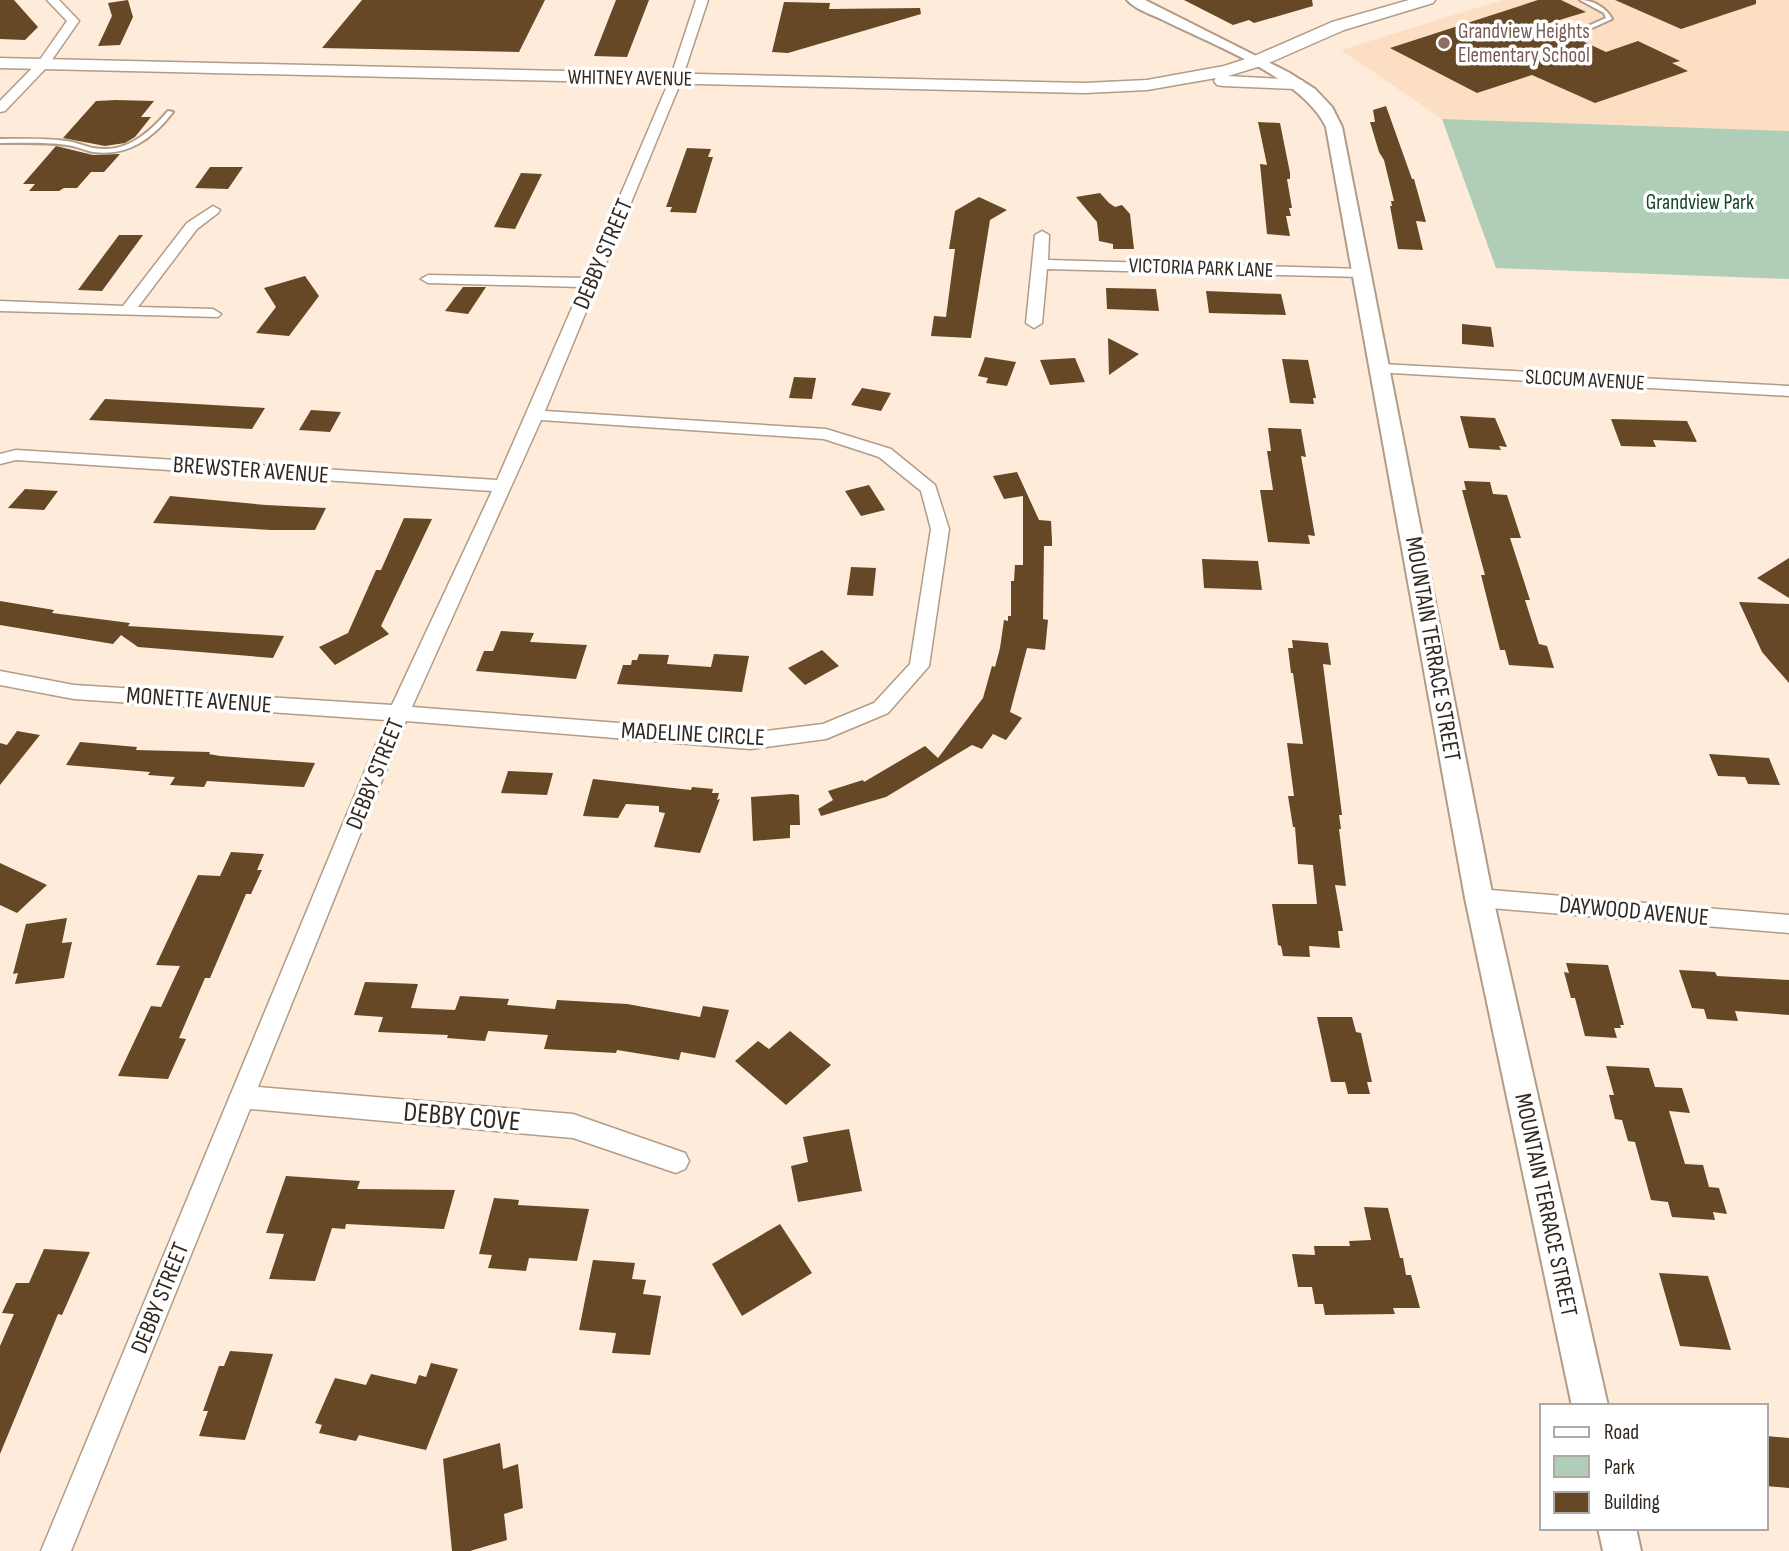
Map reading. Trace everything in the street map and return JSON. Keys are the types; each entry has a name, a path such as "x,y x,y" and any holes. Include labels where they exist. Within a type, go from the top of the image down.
{"main road":[{"name":"WHITNEY AVENUE","path":"0,63 1072,88 1163,82 1227,71 1258,61 1338,26 1426,0"},
{"path":"1163,82 1240,80 1296,84"}],"street":[{"path":"0,108 43,64 74,21 53,0"},
{"name":"DEBBY STREET","path":"56,1551 399,713 535,415 676,79 702,0"},
{"name":"MOUNTAIN TERRACE STREET","path":"1133,0 1258,61 1296,84 1326,110 1334,127 1479,898 1590,1404"},
{"path":"127,311 192,226 213,211"},
{"path":"1034,323 1042,235"},
{"name":"VICTORIA PARK LANE","path":"1040,264 1363,273"},
{"path":"428,279 591,283"},
{"path":"0,306 213,314"},
{"name":"SLOCUM AVENUE","path":"1381,369 1789,391"},
{"name":"MADELINE CIRCLE","path":"399,713 750,741 826,731 881,708 919,666 940,529 929,489 886,453 826,434 535,415"},
{"name":"BREWSTER AVENUE","path":"0,459 16,455 502,485"},
{"name":"MONETTE AVENUE","path":"0,678 74,692 399,713"},
{"name":"DAYWOOD AVENUE","path":"1479,898 1789,924"},
{"name":"DEBBY COVE","path":"243,1097 573,1126 676,1161"},
{"path":"1617,1530 1622,1551"}],"lane":[{"path":"1581,31 1609,19 1606,12 1583,0"},
{"path":"0,141 71,142 90,149 110,150 149,137 170,111"}],"shaded area":[{"path":"1502,0 1789,0 1789,131 1442,119 1341,50"}],"green space":[{"name":"Grandview Park","path":"1442,119 1789,131 1789,279 1496,268"}],"building":[{"path":"0,0 14,0 38,27 25,40 0,39"},
{"path":"128,0 133,17 120,45 98,46 112,16 108,3"},
{"path":"362,0 545,0 519,52 322,48"},
{"path":"616,0 649,0 627,57 594,56"},
{"path":"1184,0 1312,0 1313,6 1254,23 1249,20 1233,25"},
{"path":"1538,0 1561,0 1586,12 1546,24 1606,52 1638,41 1680,61 1672,63 1688,71 1595,103 1532,75 1477,93 1390,48"},
{"path":"1615,0 1756,0 1756,4 1681,29"},
{"path":"784,2 830,3 829,9 920,8 921,14 788,53 772,52"},
{"path":"96,101 154,101 141,117 151,117 135,137 125,143 105,146 63,138"},
{"path":"1386,106 1414,179 1426,222 1416,221 1423,250 1398,249 1390,206 1391,201 1394,201 1384,160 1370,122 1375,122 1373,110"},
{"path":"1258,122 1280,123 1290,173 1290,179 1287,179 1292,208 1289,208 1291,216 1286,216 1290,236 1267,234 1260,164 1267,165"},
{"path":"56,146 93,155 120,154 104,172 91,172 77,188 29,191 35,184 23,184"},
{"path":"687,148 711,149 708,157 713,157 696,213 670,212 672,207 666,207"},
{"path":"210,167 243,167 228,189 195,188"},
{"path":"521,173 542,174 515,229 494,227"},
{"path":"1100,193 1109,203 1115,207 1122,205 1130,214 1134,249 1113,249 1113,244 1099,241 1097,222 1076,197"},
{"path":"979,197 1007,210 990,220 971,338 931,336 934,316 946,317 955,249 949,249 955,211"},
{"path":"119,235 143,235 102,291 78,290"},
{"path":"305,276 319,296 289,336 256,333 276,307 264,288"},
{"path":"463,287 486,287 468,314 445,311"},
{"path":"1106,288 1156,289 1159,311 1107,309"},
{"path":"1206,291 1281,294 1286,315 1209,313"},
{"path":"1462,324 1491,327 1494,347 1462,344"},
{"path":"1108,338 1139,354 1109,375"},
{"path":"985,357 1016,362 1007,386 986,383 988,378 978,376"},
{"path":"1075,358 1085,382 1050,385 1040,360"},
{"path":"1282,359 1308,360 1316,398 1313,398 1314,404 1290,403"},
{"path":"794,377 816,378 812,399 789,398"},
{"path":"862,388 891,393 881,411 851,405"},
{"path":"105,399 265,408 252,429 89,420"},
{"path":"311,410 341,412 330,432 299,430"},
{"path":"1460,416 1495,418 1507,447 1499,446 1501,450 1469,448"},
{"path":"1611,419 1687,421 1697,442 1653,440 1656,447 1621,446"},
{"path":"1268,428 1301,429 1306,457 1301,456 1315,536 1308,535 1310,544 1268,542 1260,490 1273,490 1267,451 1271,451"},
{"path":"1017,472 1039,520 1051,521 1052,541 1052,546 1044,546 1043,619 1048,620 1045,650 1027,648 1010,712 1022,718 1006,740 993,734 982,749 972,745 886,797 821,816 818,809 833,800 828,791 863,780 864,782 925,746 938,758 983,698 992,666 995,667 1004,620 1008,621 1008,616 1011,616 1011,581 1014,581 1015,565 1023,565 1023,496 1004,499 993,476"},
{"path":"1464,481 1490,482 1493,494 1507,495 1521,538 1510,538 1530,600 1525,600 1539,644 1547,646 1554,668 1509,665 1505,650 1500,650 1481,575 1485,575 1462,490 1466,490"},
{"path":"869,485 885,510 861,516 845,491"},
{"path":"25,489 58,491 44,510 8,508"},
{"path":"170,496 326,508 315,530 153,523"},
{"path":"404,518 432,519 381,626 389,634 335,665 319,647 348,633 376,570 381,570"},
{"path":"1789,558 1789,598 1757,578"},
{"path":"1202,559 1258,561 1262,590 1204,588"},
{"path":"851,567 876,568 873,596 847,595"},
{"path":"0,601 54,610 52,613 130,623 128,626 284,636 273,658 138,647 121,635 113,644 0,625"},
{"path":"1739,602 1789,604 1789,683 1762,652"},
{"path":"501,631 534,633 530,642 587,645 576,679 476,671 484,651 493,651"},
{"path":"1292,640 1328,643 1331,665 1323,664 1342,815 1339,815 1339,829 1346,886 1335,885 1343,931 1338,931 1340,948 1309,946 1310,957 1283,956 1281,946 1278,945 1272,904 1317,904 1313,865 1298,864 1295,827 1288,796 1294,796 1287,743 1303,744 1288,648 1293,648"},
{"path":"822,650 839,666 805,685 788,668"},
{"path":"639,654 669,655 667,664 711,667 714,654 749,656 742,692 617,684 623,665 631,665 632,660 637,660"},
{"path":"17,731 40,735 0,785 0,743 7,745"},
{"path":"80,742 137,747 136,750 210,752 209,754 220,756 315,763 304,787 207,781 204,787 170,785 175,777 148,775 150,772 66,765"},
{"path":"1709,754 1769,758 1780,785 1748,784 1745,777 1718,776"},
{"path":"508,771 553,773 547,795 501,793"},
{"path":"593,779 691,790 692,787 713,789 712,793 719,793 717,800 720,799 700,853 654,847 665,813 659,812 659,806 626,804 618,818 583,816"},
{"path":"799,795 800,825 790,825 790,838 753,841 751,797"},
{"path":"231,852 264,854 257,870 262,870 251,894 246,894 210,978 205,978 179,1038 186,1039 168,1079 118,1076 151,1006 161,1007 180,966 156,965 198,875 220,876"},
{"path":"0,863 47,885 17,913 0,905"},
{"path":"67,918 62,943 72,942 64,978 15,984 18,973 13,974 26,924"},
{"path":"1566,963 1608,965 1624,1025 1614,1028 1617,1038 1585,1036 1575,998 1571,998 1564,972 1569,973"},
{"path":"1679,970 1715,972 1717,976 1789,980 1789,1015 1735,1011 1738,1021 1707,1019 1704,1009 1692,1008"},
{"path":"365,982 418,984 411,1008 455,1010 460,996 509,999 507,1005 555,1009 557,1000 627,1004 700,1017 703,1006 729,1010 715,1058 681,1052 679,1060 617,1050 616,1053 544,1049 548,1035 488,1031 485,1041 447,1038 448,1035 378,1032 383,1017 354,1015"},
{"path":"1317,1017 1352,1017 1356,1032 1361,1033 1372,1082 1367,1082 1370,1094 1348,1094 1345,1082 1331,1082"},
{"path":"790,1031 831,1065 786,1105 735,1061 758,1041 769,1049"},
{"path":"1606,1066 1649,1068 1655,1087 1682,1088 1690,1113 1669,1111 1685,1164 1703,1165 1709,1187 1719,1188 1727,1214 1713,1212 1715,1220 1672,1217 1668,1202 1651,1200 1635,1142 1628,1141 1622,1120 1615,1119 1609,1095 1614,1095"},
{"path":"849,1129 862,1191 798,1202 791,1166 808,1162 803,1137"},
{"path":"286,1176 360,1181 357,1189 455,1190 444,1229 346,1224 345,1229 332,1228 315,1281 269,1279 284,1234 266,1233"},
{"path":"494,1198 519,1200 518,1205 589,1209 577,1261 529,1258 526,1271 488,1268 492,1255 479,1254"},
{"path":"1364,1207 1388,1208 1400,1258 1403,1258 1406,1275 1411,1275 1420,1308 1393,1308 1395,1314 1325,1315 1323,1304 1315,1304 1312,1287 1298,1287 1292,1254 1315,1255 1314,1246 1350,1246 1349,1241 1371,1240"},
{"path":"780,1224 812,1273 742,1316 712,1264"},
{"path":"44,1249 90,1252 62,1315 58,1314 0,1454 0,1346 14,1314 2,1313 16,1283 29,1283"},
{"path":"593,1260 635,1263 632,1279 646,1280 643,1294 661,1296 650,1355 612,1353 616,1333 579,1330"},
{"path":"1659,1273 1708,1276 1731,1350 1680,1346"},
{"path":"230,1351 273,1354 245,1440 199,1436 208,1411 203,1411 219,1366 224,1366"},
{"path":"431,1363 458,1369 426,1450 359,1435 356,1441 319,1433 322,1425 315,1423 335,1378 366,1385 371,1374 416,1384 419,1375 426,1377"},
{"path":"1768,1436 1789,1438 1789,1488 1768,1486"},
{"path":"500,1443 503,1469 518,1464 523,1508 504,1514 507,1540 470,1551 452,1551 443,1459"}],"place":[{"name":"Grandview Heights Elementary School","path":"1444,43"}]}
